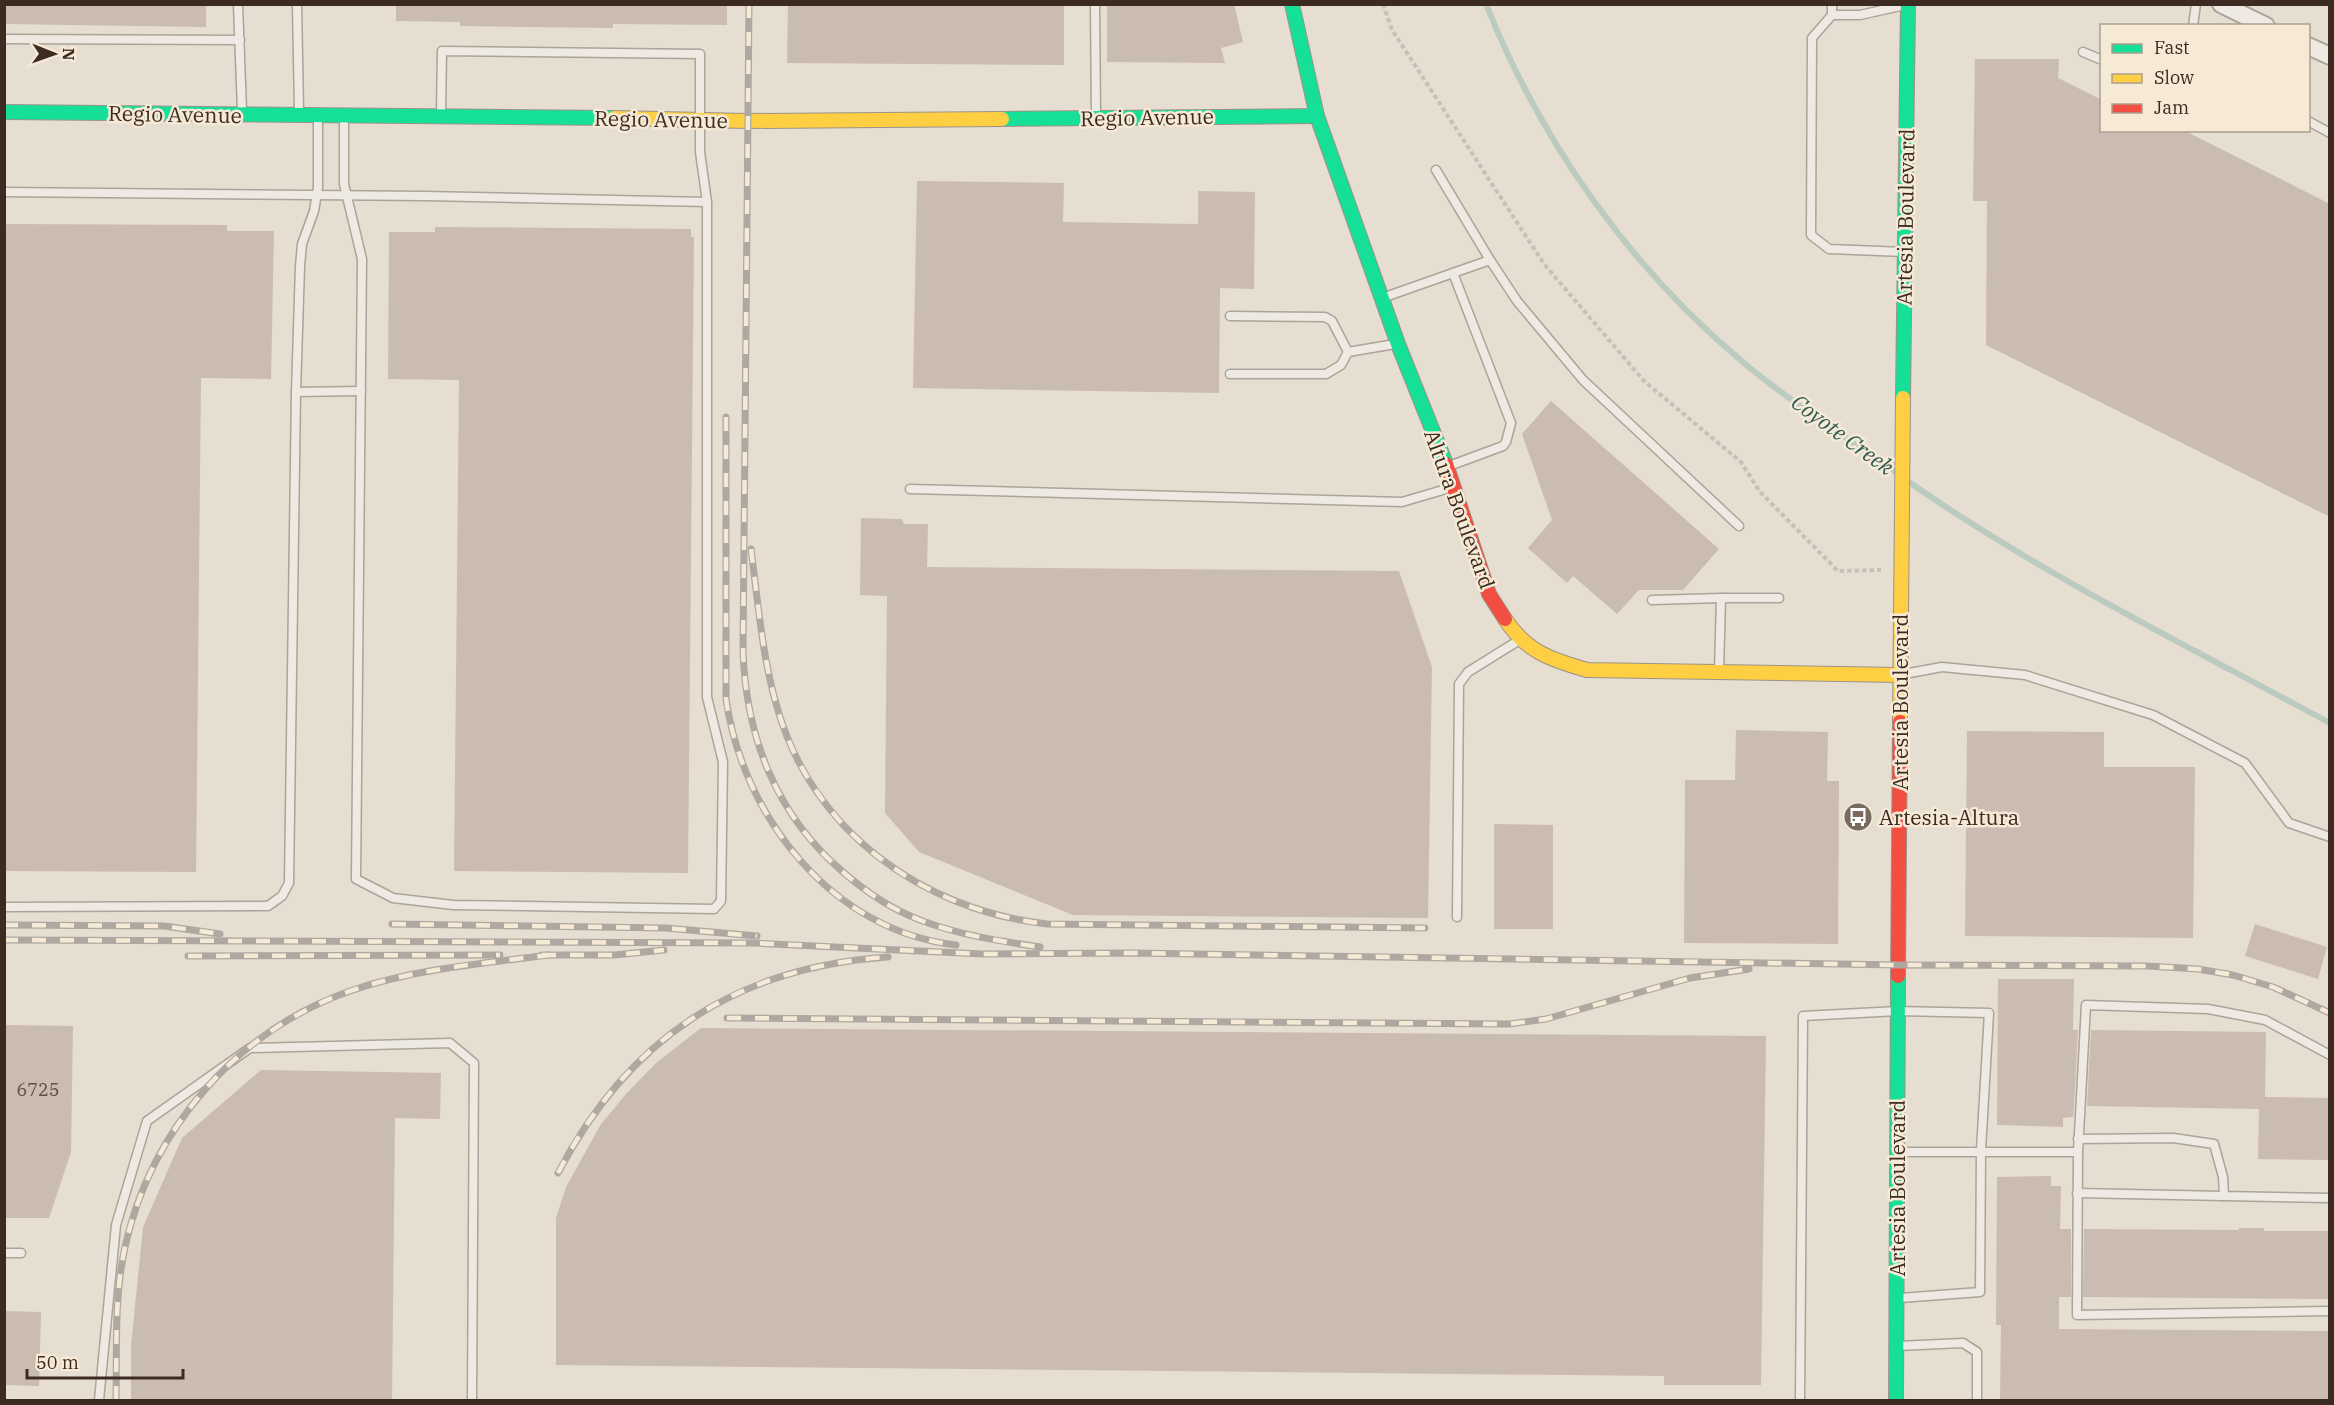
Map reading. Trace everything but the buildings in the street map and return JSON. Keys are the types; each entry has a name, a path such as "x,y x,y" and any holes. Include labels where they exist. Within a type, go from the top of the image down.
{"street":[{"name":"Altura Boulevard","path":"1292,4 1317,116 1398,344 1447,466 1489,594 1510,627 1535,651 1551,660 1587,670 1900,675"},
{"path":"2221,4 2259,24"},
{"name":"Artesia Boulevard","path":"1896,1401 1900,675 1908,5"},
{"path":"2310,47 2330,56"},
{"name":"Regio Avenue","path":"4,112 700,120 1317,116"}],"lane":[{"path":"238,4 242,115"},
{"path":"297,4 299,115"},
{"path":"1095,4 1096,118"},
{"path":"1832,4 1832,15 1812,38 1811,236 1829,249 1905,252"},
{"path":"2193,24 2196,4"},
{"path":"1832,15 1860,15 1908,5"},
{"path":"4,39 240,40"},
{"path":"344,115 342,168 362,259 357,879 393,898 453,905 714,909 721,901 724,789 723,762 707,697 707,202 700,152 700,54 442,51 441,116"},
{"path":"2083,51 2100,59"},
{"path":"4,907 268,906 282,896 289,883 296,392 301,254 317,195 318,115"},
{"path":"2310,122 2330,132"},
{"path":"1436,170 1517,301 1583,380 1739,526"},
{"path":"4,192 347,197 437,196 707,202"},
{"path":"1382,298 1490,260"},
{"path":"1447,466 1503,446 1511,423 1453,273"},
{"path":"1230,316 1325,316 1335,324 1348,352"},
{"path":"1348,352 1398,344"},
{"path":"1230,374 1326,374 1341,365 1348,352"},
{"path":"296,392 360,391"},
{"path":"910,489 1402,502 1453,487"},
{"path":"1719,671 1721,598"},
{"path":"1652,600 1779,598"},
{"path":"1457,917 1459,684 1468,672 1521,639"},
{"path":"1900,675 1942,667 2025,675 2153,715 2245,763 2289,823 2330,837"},
{"path":"2330,1055 2265,1020 2208,1009 2086,1005 2078,1139 2077,1315 2330,1311"},
{"path":"1800,1401 1803,1016 1899,1011 1989,1013 1981,1150 1980,1292 1897,1298"},
{"path":"99,1401 116,1225 147,1121 250,1048 450,1043 474,1063 472,1401"},
{"path":"2078,1139 2173,1138 2214,1144 2223,1176 2224,1196"},
{"path":"1898,1152 1981,1150 2078,1152"},
{"path":"2077,1193 2330,1198"},
{"path":"4,1253 21,1253"},
{"path":"1896,1346 1963,1343 1977,1352 1977,1401"}],"path":[{"path":"1383,4 1392,30 1544,264 1644,381 1741,462 1760,492 1838,571 1901,566"}],"waterway":[{"name":"Coyote Creek","path":"1486,4 1533,105 1562,153 1593,200 1663,286 1702,326 1762,378 1896,472"},
{"name":"Coyote Creek","path":"1909,482 2010,548 2330,723"}],"railway":[{"path":"749,4 743,651 745,683 758,744 783,800 800,826 820,850 870,893 899,911 949,930 1040,947"},
{"path":"726,417 726,699 736,743 752,785 774,825 801,861 833,892 870,917 911,935 956,945"},
{"path":"751,549 768,668 777,707 794,751 816,791 845,826 878,857 916,882 957,902 1001,916 1047,924 1425,928"},
{"path":"392,924 666,928 757,936"},
{"path":"4,925 164,926 220,934"},
{"path":"4,940 753,943 982,954 1130,953 1899,965 2147,966 2198,969 2233,975 2273,987 2330,1013"},
{"path":"542,955 614,955 664,950"},
{"path":"188,956 500,955"},
{"path":"116,1400 116,1342 121,1266 138,1204 155,1163 178,1124 206,1089 237,1057 273,1030 311,1007 353,990 425,972 549,955"},
{"path":"558,1173 586,1126 618,1084 653,1048 692,1018 735,994 782,976 833,964 888,957"},
{"path":"727,1018 1509,1024 1546,1019 1690,978 1749,969"}],"traffic: fast":[{"path":"1292,4 1317,116 1398,344 1446,464"},
{"path":"1903,398 1908,4"},
{"path":"4,112 614,118"},
{"path":"1002,119 1317,116"},
{"path":"1896,1400 1898,976"}],"traffic: slow":[{"path":"614,118 748,121 1002,119"},
{"path":"1900,722 1903,398"},
{"path":"1505,619 1531,647 1551,658 1587,670 1900,675"}],"traffic: jam":[{"path":"1446,464 1489,594 1505,619"},
{"path":"1898,976 1900,722"}],"place":[{"name":"Artesia-Altura","path":"1858,817"}]}
